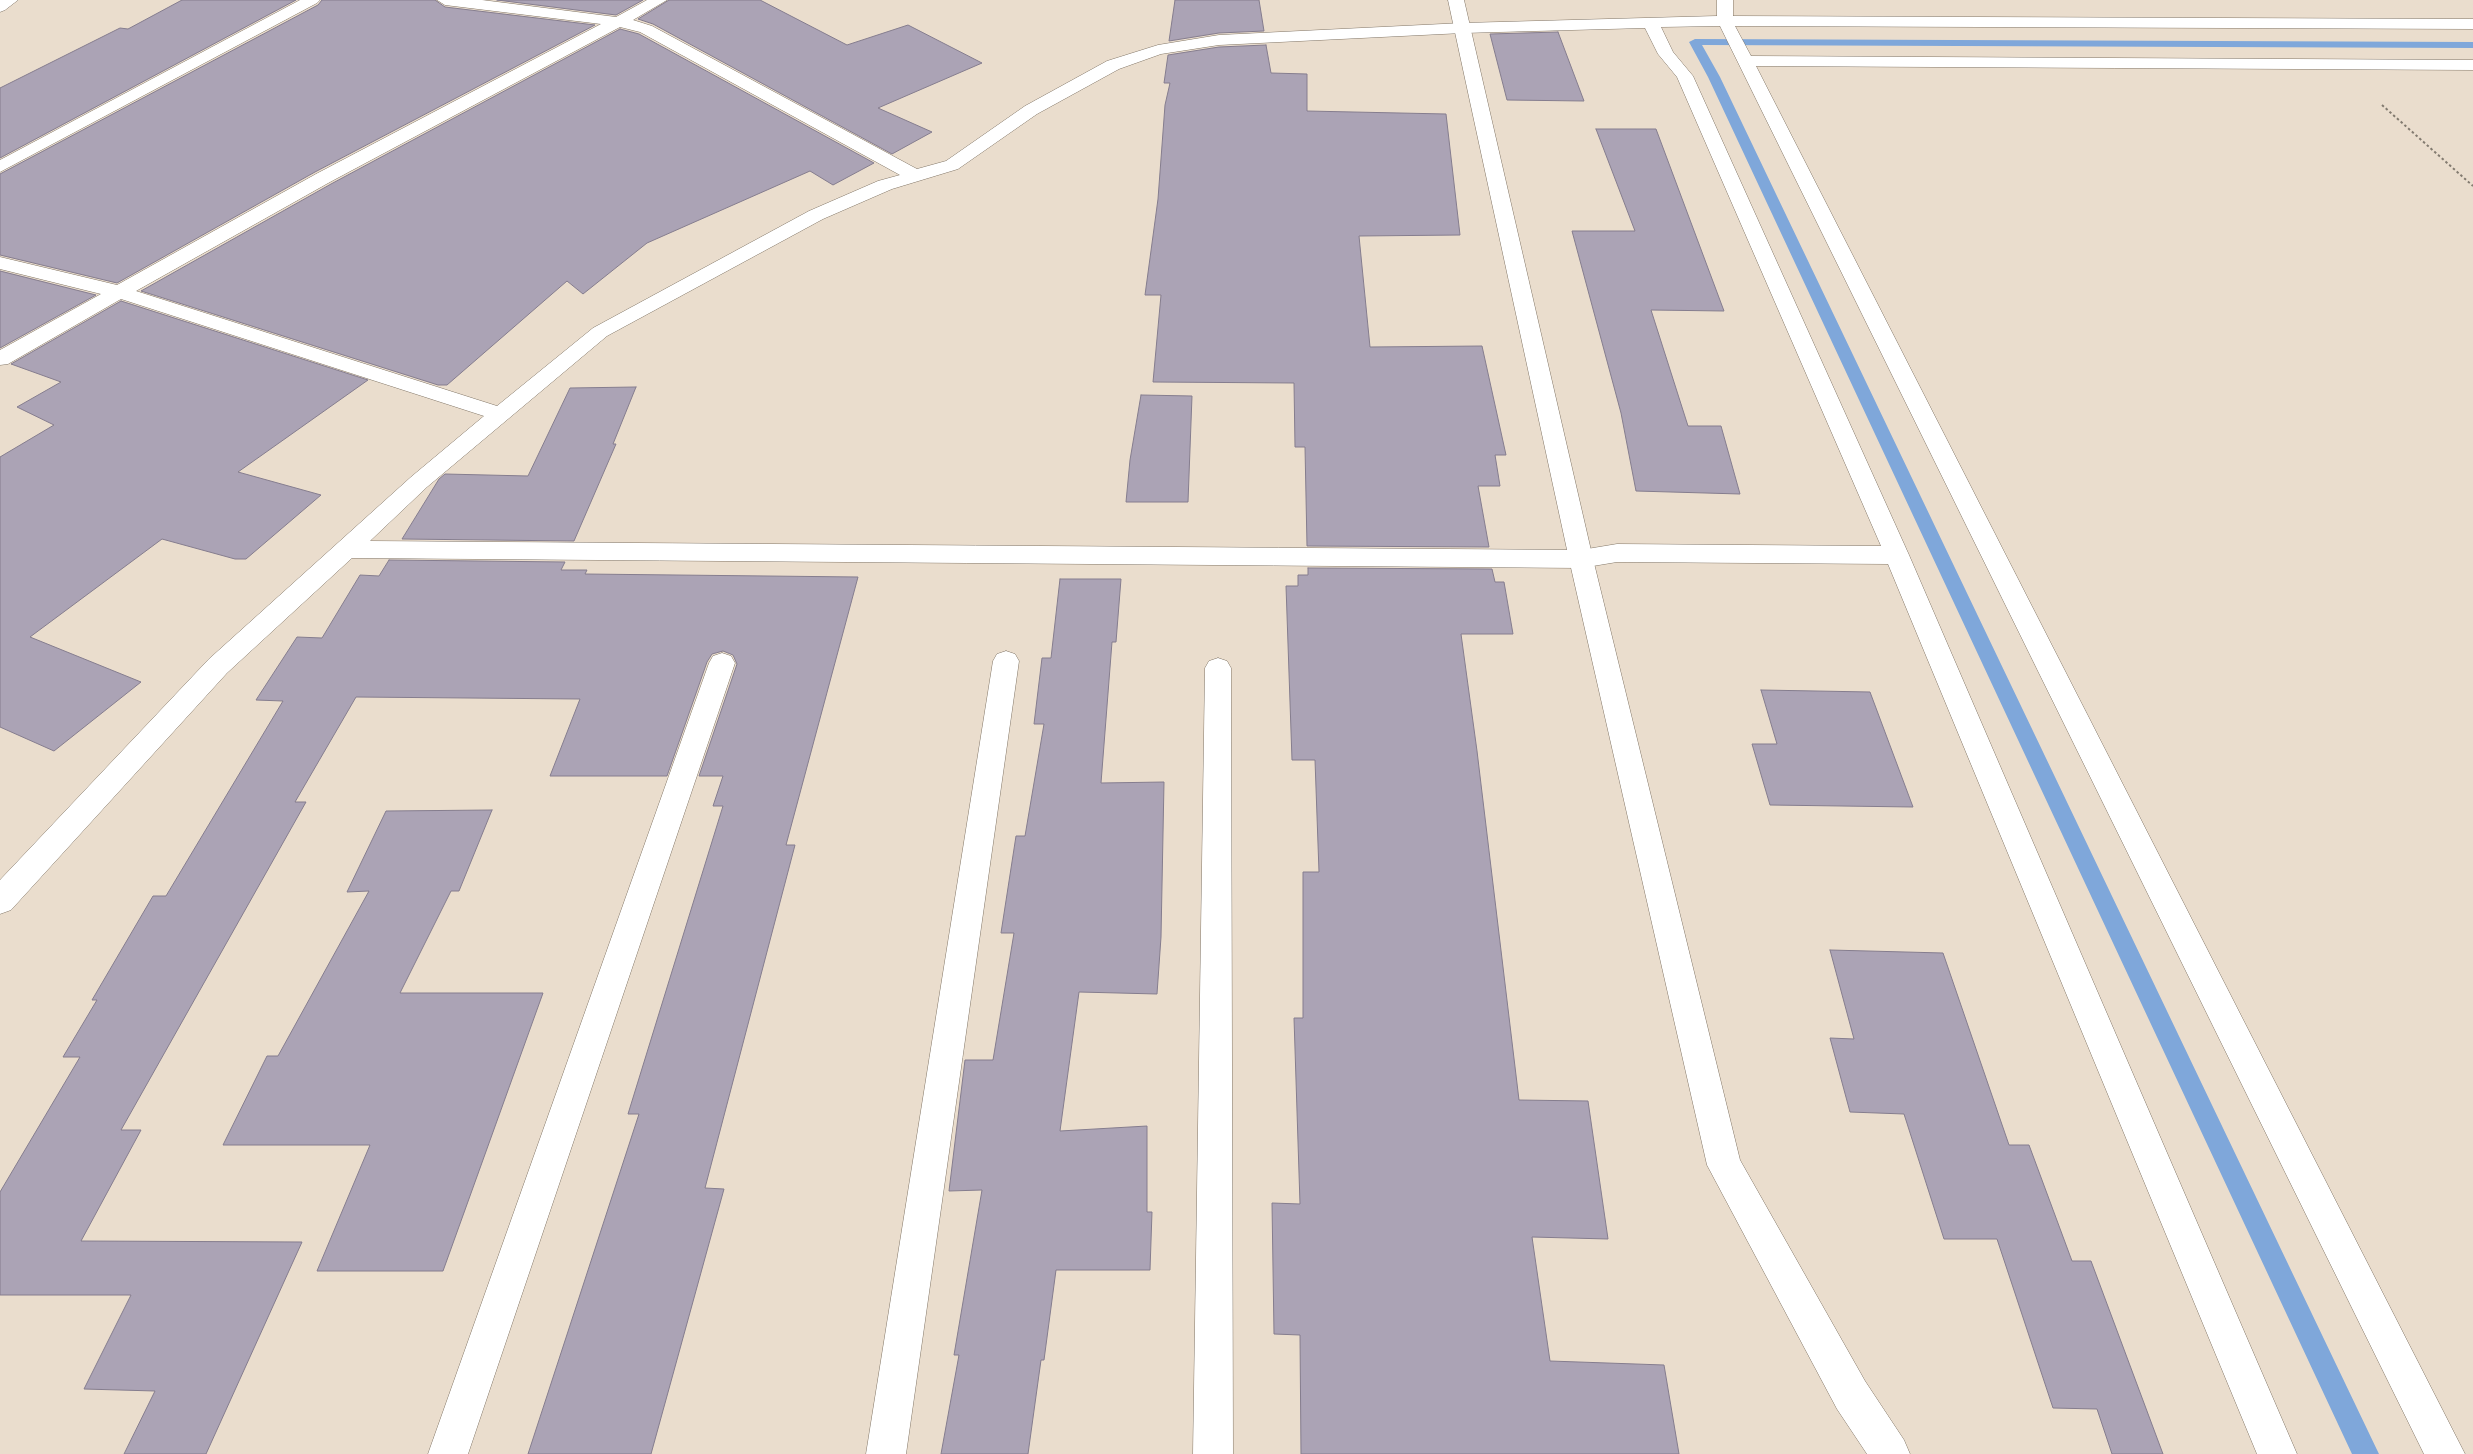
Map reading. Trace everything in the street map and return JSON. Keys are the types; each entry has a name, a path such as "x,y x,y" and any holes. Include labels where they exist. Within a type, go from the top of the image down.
{"street":[{"path":"0,7 10,0"},
{"path":"0,167 312,0"},
{"path":"445,0 621,22 646,29 914,175"},
{"path":"0,359 323,178 621,22 659,0"},
{"path":"1456,0 1580,559 1724,1165 1851,1395 1890,1454"},
{"path":"1725,0 1725,21 1744,61 2445,1454"},
{"path":"0,901 218,666 419,482 600,332 816,215 884,185 952,164 1032,110 1113,65 1158,50 1220,40 1463,28 1725,21 2473,24"},
{"path":"1651,23 1666,54 1685,76 1897,555 2278,1454"},
{"path":"1744,61 2473,66"},
{"path":"0,263 119,292 500,414"},
{"path":"347,549 1580,559 1617,553 1897,555"},
{"path":"886,1454 1006,661"},
{"path":"448,1454 722,663"},
{"path":"1214,1454 1218,668"}],"path":[{"path":"2336,64 2473,186"}],"building":[{"path":"182,0 296,0 0,158 0,88 120,28 128,29"},
{"path":"322,0 435,0 445,7 595,25 315,172 117,283 0,255 0,174 318,5"},
{"path":"497,0 643,0 616,15"},
{"path":"669,0 760,0 847,45 908,25 982,63 878,108 932,132 892,154 653,24 638,19"},
{"path":"1175,0 1259,0 1264,31 1219,33 1169,41"},
{"path":"620,29 639,34 874,163 833,185 810,171 647,243 583,294 567,281 447,385 438,385 141,291 331,184"},
{"path":"1558,32 1584,101 1507,100 1490,34"},
{"path":"1266,45 1271,73 1307,74 1307,111 1446,114 1460,235 1359,236 1370,347 1482,346 1506,455 1495,455 1500,486 1478,486 1489,547 1307,546 1305,447 1295,447 1294,383 1153,382 1161,295 1145,295 1158,199 1165,105 1170,83 1164,83 1168,55 1219,47"},
{"path":"1596,129 1656,129 1724,311 1651,310 1688,426 1721,426 1740,494 1636,491 1621,413 1572,231 1635,231"},
{"path":"0,271 96,295 0,348"},
{"path":"121,301 368,380 238,472 321,495 246,559 235,559 162,539 30,637 141,682 54,751 0,727 0,457 54,425 17,407 61,382 11,364"},
{"path":"636,387 613,444 616,444 574,541 402,539 439,479 445,474 528,476 570,388"},
{"path":"1141,395 1192,396 1188,502 1126,502 1130,460"},
{"path":"389,560 565,562 561,570 587,570 585,574 858,577 786,845 795,845 705,1188 724,1189 651,1454 528,1454 639,1114 628,1114 723,806 713,806 723,776 699,776 737,664 733,655 723,651 712,654 707,662 667,776 550,776 580,699 356,697 295,802 306,802 121,1130 141,1130 81,1241 302,1242 206,1454 124,1454 155,1391 84,1389 131,1295 0,1295 0,1192 80,1057 63,1057 97,1000 92,1000 153,896 166,896 283,701 256,700 297,637 322,638 360,575 379,576"},
{"path":"1308,568 1492,569 1495,582 1504,582 1513,634 1461,634 1519,1100 1588,1101 1608,1239 1532,1237 1550,1361 1664,1365 1679,1454 1301,1454 1300,1335 1274,1334 1272,1203 1300,1204 1294,1018 1303,1018 1303,872 1319,872 1315,760 1292,760 1286,586 1298,586 1298,575 1308,575"},
{"path":"1060,579 1121,579 1116,642 1112,642 1101,783 1164,782 1161,937 1157,994 1079,992 1060,1131 1147,1126 1147,1212 1152,1212 1150,1270 1056,1270 1044,1360 1041,1360 1028,1454 941,1454 959,1355 954,1355 982,1190 949,1191 965,1060 993,1060 1014,933 1001,933 1016,836 1025,836 1044,724 1034,724 1042,658 1051,658"},
{"path":"1761,690 1870,692 1913,807 1770,805 1752,744 1777,744"},
{"path":"492,810 459,891 451,891 400,993 543,993 443,1271 317,1271 370,1145 223,1145 267,1056 278,1056 369,891 347,892 386,811"},
{"path":"1830,950 1943,953 2009,1145 2029,1145 2072,1261 2091,1261 2163,1454 2112,1454 2097,1409 2053,1408 1997,1239 1944,1239 1904,1114 1850,1112 1830,1038 1854,1039"}],"waterway":[{"path":"2366,1454 1714,77 1695,42 2473,45"}]}
